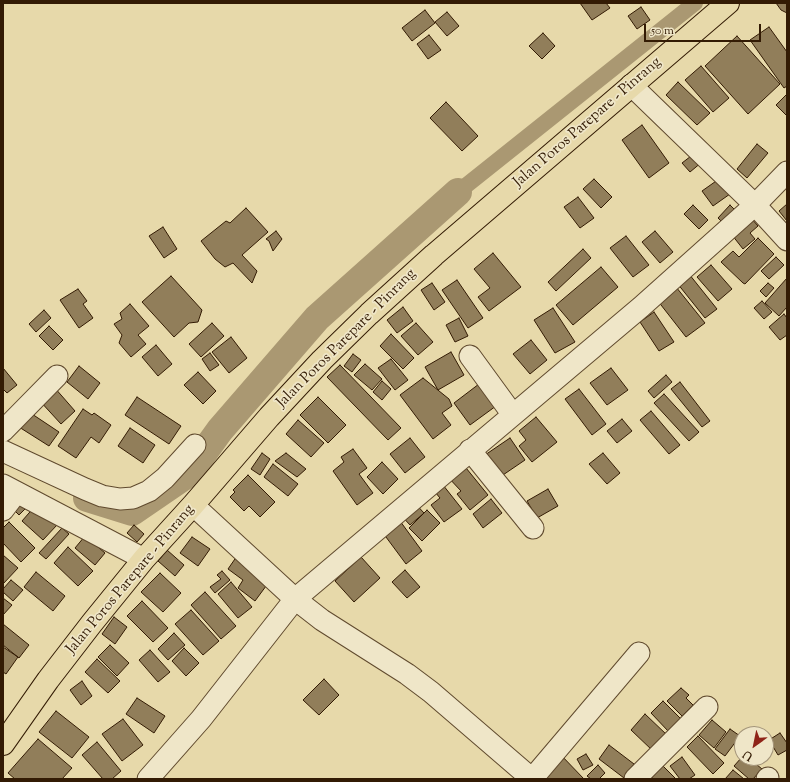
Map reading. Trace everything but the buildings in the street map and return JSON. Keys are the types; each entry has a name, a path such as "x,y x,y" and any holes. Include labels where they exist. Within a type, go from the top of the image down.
{"highway":[{"name":"Jalan Poros Parepare - Pinrang","path":"3,744 48,680 144,559 269,417 322,360 369,314 434,255 728,3"}],"street":[{"path":"631,85 755,205 787,240"},
{"path":"148,779 201,719 295,599 641,307 755,205 787,172"},
{"path":"470,356 513,415"},
{"path":"3,431 57,376"},
{"path":"3,450 85,489 102,496 120,500 133,498 148,491 165,478 195,445"},
{"path":"470,450 534,528"},
{"path":"3,510 9,489 144,559"},
{"path":"193,505 295,599 322,620 406,674 431,692 532,779 639,653"},
{"path":"635,779 707,707"}],"waterway":[{"path":"458,192 695,3"},
{"path":"87,498 132,512 189,473 220,430 317,318 458,192"}]}
